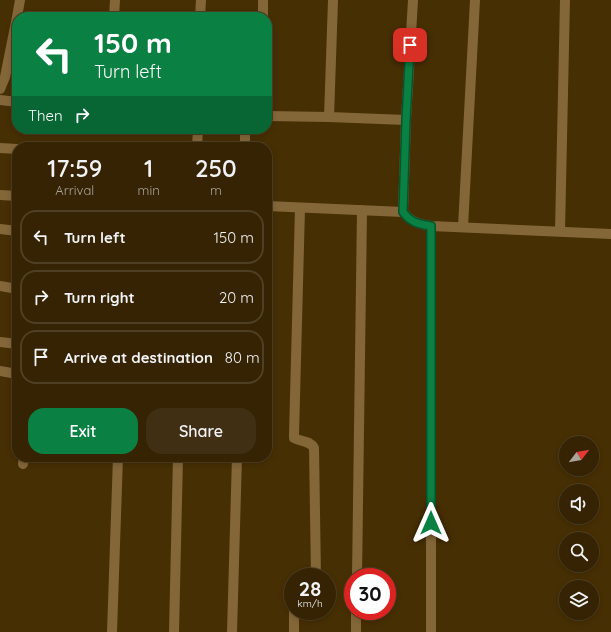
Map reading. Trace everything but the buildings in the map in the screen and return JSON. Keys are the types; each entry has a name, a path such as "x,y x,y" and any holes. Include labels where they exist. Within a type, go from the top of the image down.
{"street":[{"path":"18,12 20,0"},
{"path":"114,12 115,0"},
{"path":"200,12 201,0"},
{"path":"263,0 263,12"},
{"path":"329,117 333,0"},
{"path":"413,0 406,120 403,212 416,224 431,226 611,234"},
{"path":"463,227 475,0"},
{"path":"560,231 565,0"},
{"path":"0,89 5,77 12,42"},
{"path":"0,100 12,101"},
{"path":"272,116 406,120"},
{"path":"0,148 12,149"},
{"path":"0,195 12,196"},
{"path":"272,206 403,212"},
{"path":"300,208 294,438 308,442 312,444 314,448 316,568"},
{"path":"357,568 362,210"},
{"path":"431,226 431,632"},
{"path":"0,229 12,230"},
{"path":"0,286 12,288"},
{"path":"0,342 12,343"},
{"path":"0,371 12,373"},
{"path":"112,632 118,462"},
{"path":"174,632 178,462"},
{"path":"232,632 237,462"},
{"path":"294,620 294,632"},
{"path":"356,620 356,632"}],"route":[{"path":"410,45 403,212 416,224 431,226 431,523"}]}
